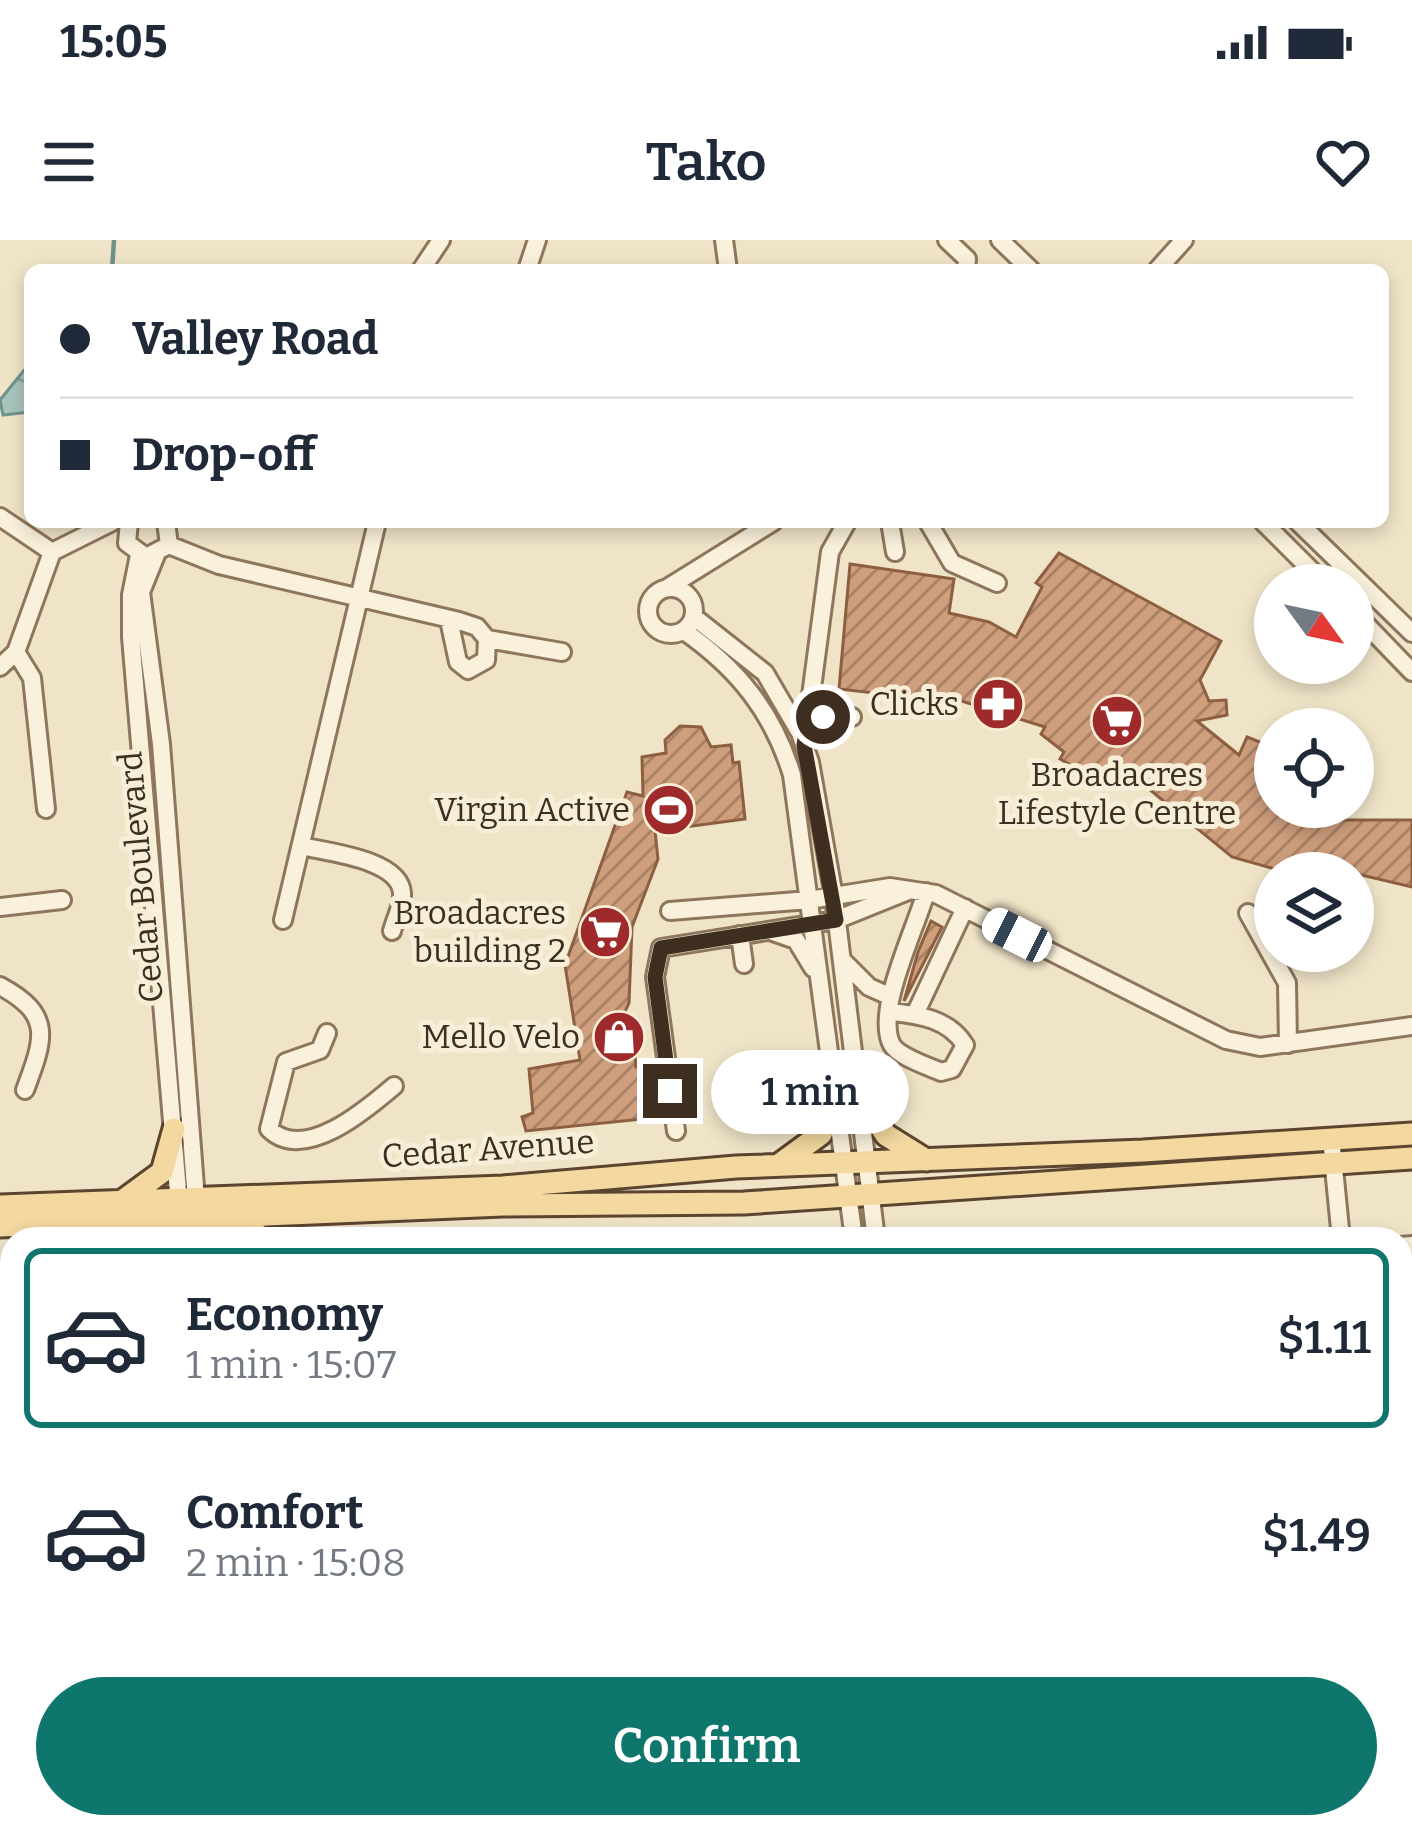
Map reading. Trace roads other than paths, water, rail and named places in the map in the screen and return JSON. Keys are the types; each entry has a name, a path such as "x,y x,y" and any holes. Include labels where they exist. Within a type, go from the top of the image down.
{"main road":[{"path":"775,1167 814,1143 828,1121 836,1091"},
{"path":"860,1095 886,1135 926,1160"},
{"path":"142,1227 124,1212 162,1172 174,1129"},
{"name":"Cedar Avenue","path":"190,1220 502,1187 775,1167 1412,1134"},
{"name":"Cedar Avenue","path":"0,1206 190,1220 848,1195 1412,1158"},
{"name":"Cedar Avenue","path":"0,1226 124,1212"},
{"path":"247,1227 269,1215"}],"street":[{"path":"947,240 967,264"},
{"path":"1000,240 1025,264"},
{"path":"1162,264 1184,240"},
{"path":"0,518 52,552"},
{"path":"0,667 16,652 52,552 114,528"},
{"path":"121,528 162,538 219,565 473,625 487,639 562,652"},
{"path":"283,920 376,528"},
{"path":"701,563 690,615 668,634 650,619 652,598 701,563 757,528"},
{"path":"786,756 804,745 832,542 842,528"},
{"path":"891,528 895,552"},
{"path":"932,528 952,563 997,583"},
{"path":"1269,528 1305,564"},
{"path":"1304,528 1412,633"},
{"name":"Cedar Boulevard","path":"162,538 141,592 161,744 190,1220"},
{"name":"Cedar Boulevard","path":"162,538 130,609 174,1129 190,1220"},
{"path":"665,589 679,589 690,615 779,734 814,923 836,1091 858,1164 873,1193 875,1227"},
{"path":"690,615 765,673 804,745 834,897 860,1095 858,1164 848,1195 852,1227"},
{"path":"449,620 461,667 482,667 487,639"},
{"path":"1374,633 1412,672"},
{"path":"16,652 34,689 46,809"},
{"path":"809,716 852,717"},
{"path":"140,746 161,744"},
{"path":"301,846 362,861 395,878 402,894 392,931"},
{"path":"670,911 809,900 876,888 918,892 965,908 1226,1040 1254,1047 1412,1026"},
{"path":"676,1131 657,1000 661,948 836,920 918,892"},
{"path":"841,959 886,1000 917,1010 964,1040 947,1072 894,1047 886,1000 918,892"},
{"path":"0,907 62,900"},
{"path":"917,1010 965,908"},
{"path":"1248,913 1287,983 1288,1044"},
{"path":"767,930 802,945 819,980"},
{"path":"740,935 744,964"},
{"path":"0,986 29,1003 40,1022 39,1050 25,1090"},
{"path":"847,1017 886,1000"},
{"path":"327,1034 320,1050 286,1062 268,1118 269,1129 278,1138 297,1141 359,1116 394,1086"},
{"path":"1331,1138 1340,1227"}],"water":[{"path":"24,370 24,413 3,415 0,400"}],"waterway":[{"path":"112,264 114,240"}],"place":[{"name":"Clicks","path":"998,704"},
{"name":"Broadacres Lifestyle Centre","path":"1117,721"},
{"name":"Virgin Active","path":"669,810"},
{"name":"Broadacres building 2","path":"605,932"},
{"name":"Mello Velo","path":"619,1037"}]}
